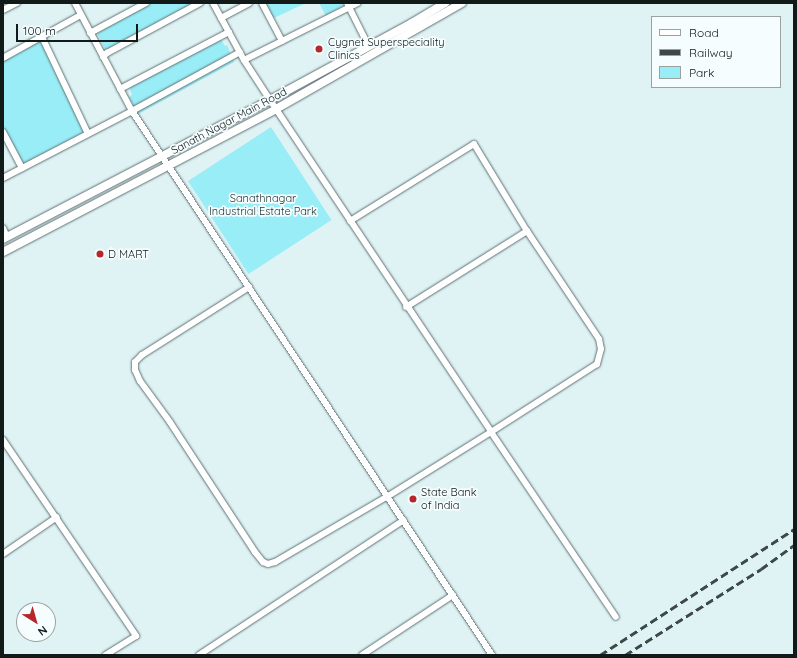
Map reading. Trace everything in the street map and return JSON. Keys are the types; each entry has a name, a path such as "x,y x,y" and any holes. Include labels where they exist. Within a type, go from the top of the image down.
{"street":[{"path":"3,10 17,3"},
{"path":"75,3 102,57 132,111 161,157 249,286 492,655"},
{"path":"90,33 146,3"},
{"path":"102,57 200,3"},
{"path":"213,3 244,60 270,100 406,307 616,617"},
{"path":"221,18 249,3"},
{"path":"262,3 282,41"},
{"path":"244,60 348,5 358,3"},
{"name":"Sanath Nagar Main Road","path":"5,238 270,100 368,45 412,23 445,3"},
{"name":"Sanath Nagar Main Road","path":"3,252 168,167 276,109 462,3"},
{"path":"348,5 368,45"},
{"path":"3,58 81,15"},
{"path":"120,89 229,32"},
{"path":"42,37 88,134"},
{"path":"3,178 132,111 240,52"},
{"path":"3,132 22,168"},
{"path":"249,286 142,355 135,362 135,370 140,381 170,422 254,552 263,562 268,564 275,562 388,496 597,364 600,358 599,339 527,230 474,144 350,221"},
{"path":"3,228 5,238"},
{"path":"406,307 527,230"},
{"path":"3,440 57,517 136,636 106,655"},
{"path":"3,554 57,517"},
{"path":"199,655 404,520"},
{"path":"362,655 453,594"}],"green space":[{"path":"144,3 196,3 106,51 95,29"},
{"path":"263,3 306,3 272,19"},
{"path":"319,3 342,3 343,6 326,16"},
{"path":"220,38 225,46 227,45 234,62 138,114 129,97 132,95 129,86"},
{"path":"41,40 85,133 23,165 3,128 3,61"},
{"name":"Sanathnagar Industrial Estate Park","path":"271,127 331,220 248,274 188,181"}],"railway":[{"path":"600,655 794,529"},
{"path":"625,655 761,569 794,545"}],"place":[{"name":"Cygnet Superspeciality Clinics","path":"319,49"},
{"name":"D MART","path":"100,254"},
{"name":"State Bank of India","path":"413,499"}]}
